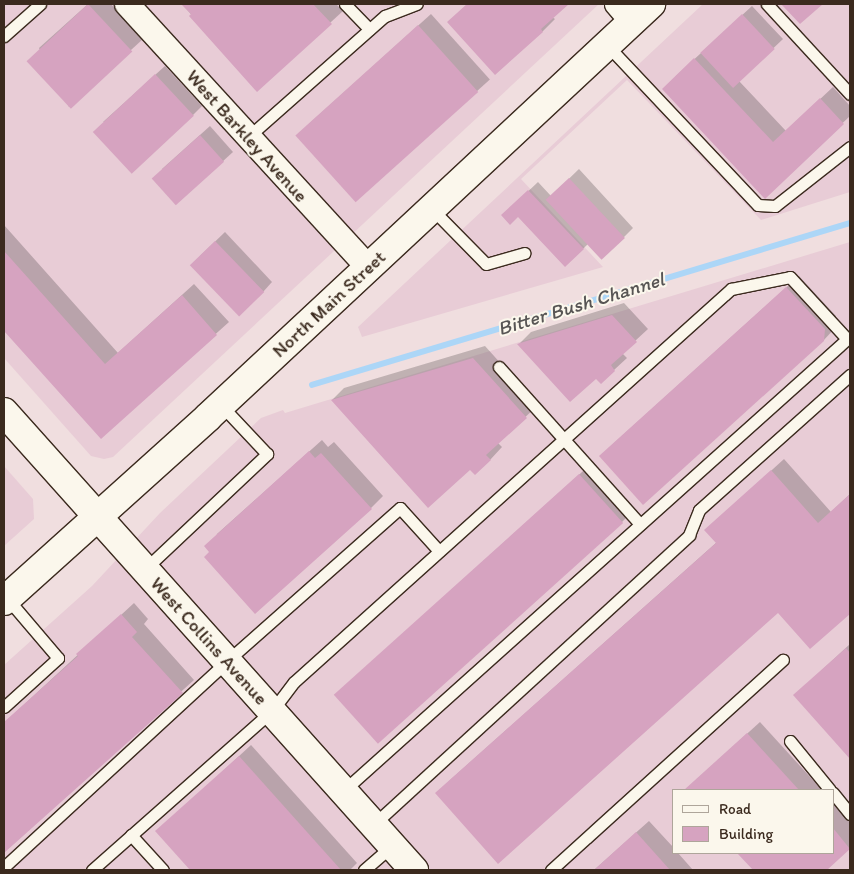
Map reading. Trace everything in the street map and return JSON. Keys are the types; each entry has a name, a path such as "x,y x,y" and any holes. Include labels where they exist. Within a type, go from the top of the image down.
{"main road":[{"name":"North Main Street","path":"5,600 99,518 607,45 633,9"},
{"name":"West Collins Avenue","path":"4,412 414,870"}],"street":[{"name":"West Barkley Avenue","path":"127,4 368,267"}],"lane":[{"path":"4,36 40,4"},
{"path":"345,4 370,29"},
{"path":"248,137 385,16 417,4"},
{"path":"767,4 850,94"},
{"path":"607,45 758,205 775,206 850,147"},
{"path":"431,208 486,264 524,253"},
{"path":"92,870 272,711 294,682 731,289 790,276 847,339 343,791"},
{"path":"500,367 640,524"},
{"path":"373,824 689,535 699,510 850,375"},
{"path":"145,569 267,454 221,405"},
{"path":"4,867 227,661 400,508 439,551"},
{"path":"4,706 58,658 5,600"},
{"path":"552,870 783,660"},
{"path":"790,742 829,789"},
{"path":"834,794 850,814"},
{"path":"131,836 164,870"},
{"path":"364,870 392,846"}],"shaded area":[{"path":"4,4 599,4 113,457 104,459 91,456 4,358"},
{"path":"703,4 850,4 850,192 761,220 627,80 521,179 603,267 362,337 358,327"},
{"path":"850,242 850,870 4,870 4,665 92,586 160,513 261,418 283,410 285,413"},
{"path":"4,466 33,499 34,519 4,546"}],"building":[{"path":"88,4 132,52 71,109 27,61"},
{"path":"181,4 313,4 332,24 257,92 189,16 191,14"},
{"path":"467,4 569,4 541,29 543,32 495,75 447,22"},
{"path":"781,4 823,4 800,24"},
{"path":"742,14 775,49 733,88 700,53"},
{"path":"418,25 478,92 356,202 295,135"},
{"path":"694,58 773,142 820,98 844,124 765,199 662,89"},
{"path":"155,74 194,116 132,174 93,132"},
{"path":"200,135 224,162 176,205 152,178"},
{"path":"569,178 625,238 602,260 546,200"},
{"path":"528,190 584,249 565,267 518,217 510,225 501,215"},
{"path":"215,241 264,292 239,316 190,265"},
{"path":"4,251 105,364 182,295 217,335 101,439 4,331"},
{"path":"786,287 825,329 824,341 643,505 599,456"},
{"path":"612,315 637,342 611,365 615,371 601,384 596,379 570,402 517,344"},
{"path":"473,358 527,418 486,455 491,460 475,475 470,470 428,508 331,400"},
{"path":"309,451 315,458 321,453 372,509 255,614 204,557 209,552 204,546"},
{"path":"771,470 818,523 850,494 850,614 810,649 778,613 498,864 435,793 716,543 704,530"},
{"path":"579,474 623,523 378,744 334,695"},
{"path":"121,614 137,632 132,637 183,693 4,853 4,722 78,656 76,654"},
{"path":"846,648 850,653 850,759 793,695"},
{"path":"747,733 798,789 685,789"},
{"path":"239,756 341,870 190,870 155,831"},
{"path":"834,829 850,849 827,870 753,870 738,854 834,854"},
{"path":"636,832 670,870 594,870"}],"waterway":[{"name":"Bitter Bush Channel","path":"312,385 850,223"}]}
